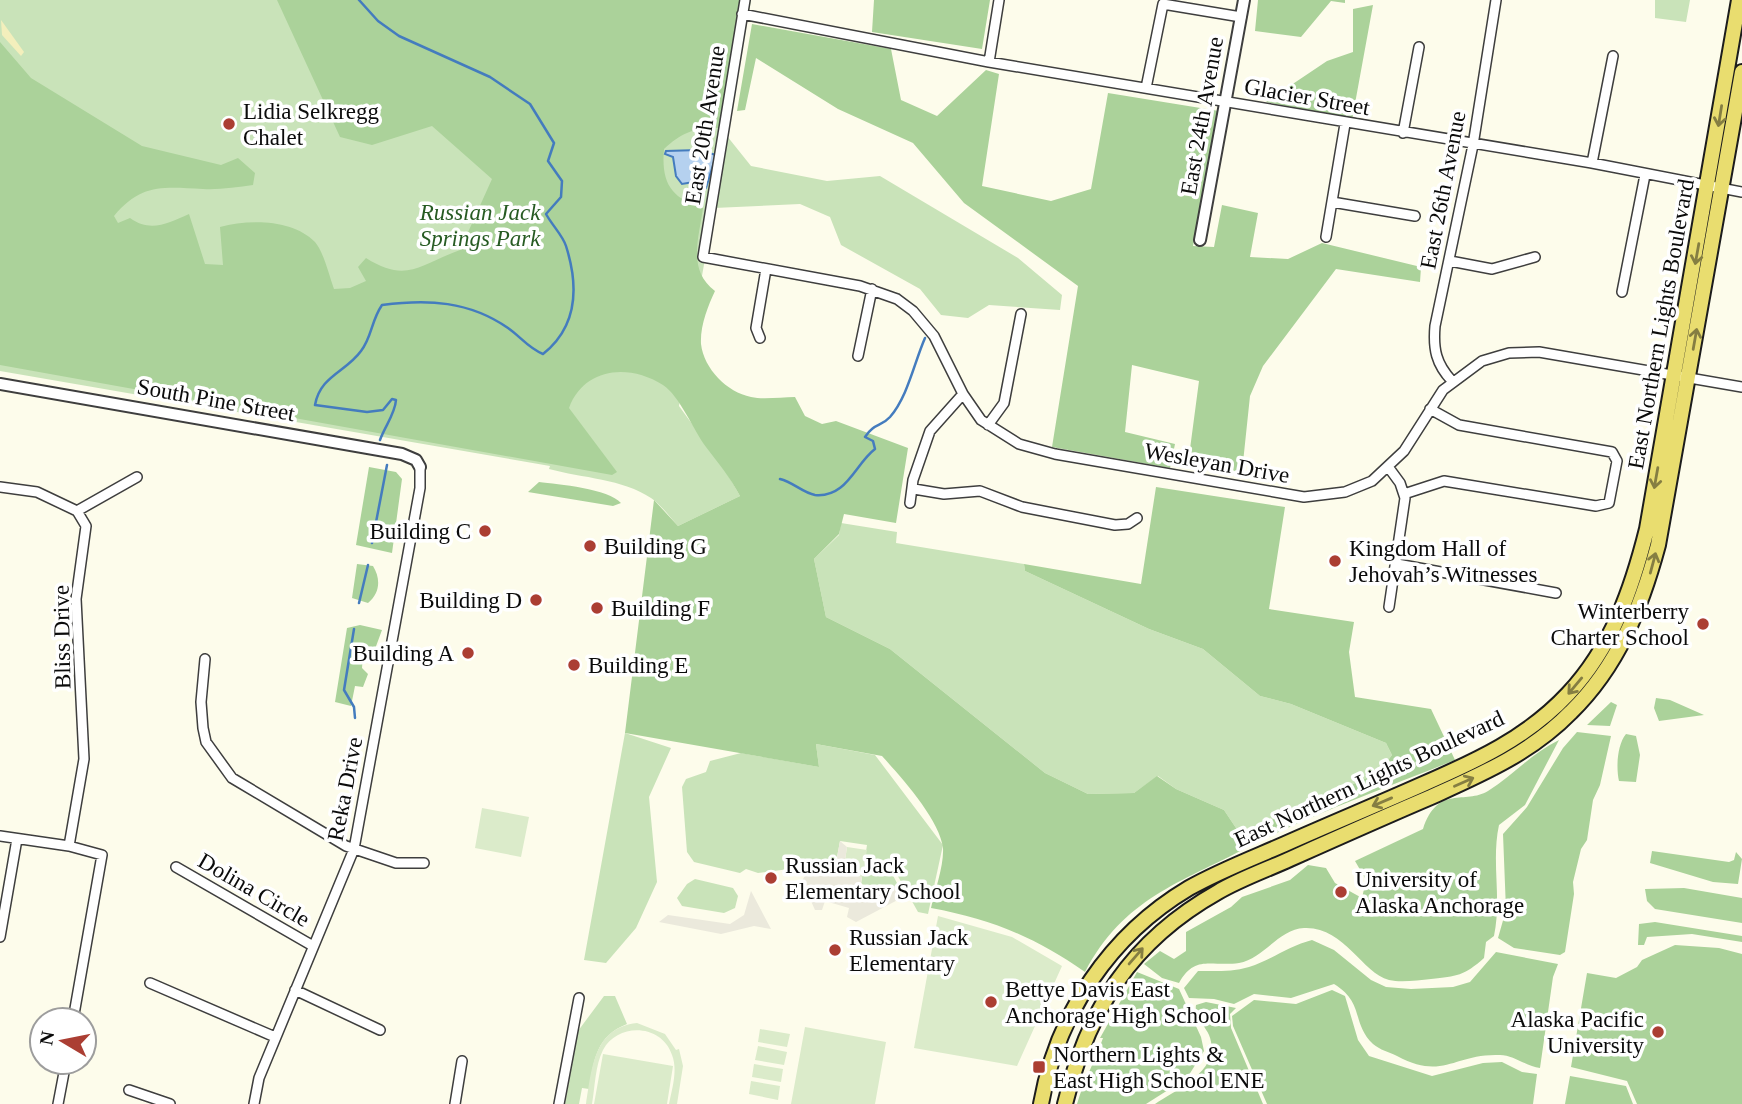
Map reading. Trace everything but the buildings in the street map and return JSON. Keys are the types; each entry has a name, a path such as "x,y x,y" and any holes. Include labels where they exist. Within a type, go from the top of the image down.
{"main road":[{"name":"East Northern Lights Boulevard","path":"1041,1104 1049,1067 1069,1015 1097,971 1142,922 1207,878 1490,754 1532,728 1569,693 1603,648 1628,595 1647,528 1681,376 1738,78 1739,0"},
{"name":"East Northern Lights Boulevard","path":"1065,1104 1080,1048 1105,997 1137,955 1173,921 1221,890 1503,764 1546,734 1592,688 1626,636 1646,588 1658,545 1681,376"}],"street":[{"name":"East 20th Avenue","path":"703,257 745,0"},
{"path":"989,62 999,0"},
{"name":"East 24th Avenue","path":"1200,240 1244,0"},
{"name":"East 26th Avenue","path":"1452,381 1438,363 1434,341 1473,145 1496,0"},
{"path":"1146,88 1163,4 1241,17"},
{"name":"Glacier Street","path":"742,14 989,62 1345,124 1592,163 1742,192"},
{"path":"1404,133 1419,47"},
{"path":"1592,163 1613,56"},
{"path":"1326,237 1345,124"},
{"path":"1622,292 1644,175"},
{"path":"1332,202 1415,216"},
{"name":"Wesleyan Drive","path":"703,257 872,289 897,299 913,312 934,336 962,394 988,425 1019,444 1055,454 1304,497 1345,492 1372,481 1389,468 1404,451 1430,409 1452,381 1482,361 1509,353 1539,352 1742,387"},
{"path":"1450,261 1492,269 1535,257"},
{"path":"760,338 756,327 766,269"},
{"path":"859,356 872,289"},
{"path":"988,425 1004,402 1021,314"},
{"name":"South Pine Street","path":"0,384 402,454 416,460 420,467"},
{"path":"910,503 914,489 913,480 930,431 962,394"},
{"path":"1404,494 1444,481 1596,506 1609,503 1617,461 1612,453 1460,425 1430,409"},
{"name":"Reka Drive","path":"254,1104 259,1078 275,1037 354,849 420,488 420,467"},
{"path":"1388,607 1405,509 1404,494 1389,468"},
{"path":"0,487 37,492 77,511 137,477"},
{"path":"914,489 944,494 980,491 1022,507 1115,525 1128,524 1137,519"},
{"name":"Bliss Drive","path":"69,846 84,759 76,599 86,526 77,511"},
{"path":"1397,565 1556,593"},
{"path":"205,659 201,720 206,742 222,766 244,788 354,849 396,863 424,863"},
{"path":"0,836 69,846 102,855 75,1006"},
{"path":"0,937 17,839"},
{"name":"Dolina Circle","path":"176,867 313,946"},
{"path":"149,983 275,1037"},
{"path":"295,990 380,1030"},
{"path":"559,1104 579,998"},
{"path":"455,1104 462,1061"},
{"path":"58,1104 63,1076"},
{"path":"129,1090 170,1104"}],"green space":[{"name":"Russian Jack Springs Park","path":"0,0 751,0 727,136 751,166 827,181 880,176 1018,258 1062,295 1060,310 989,305 968,318 941,315 920,289 841,245 830,217 800,204 714,208 679,406 719,461 740,496 678,526 658,504 640,492 615,483 549,469 550,466 0,371"},
{"path":"277,0 742,0 720,128 704,128 690,132 664,149 664,171 670,188 683,199 703,208 698,263 706,283 715,291 702,330 703,353 718,378 733,390 751,397 795,397 805,416 822,424 836,421 908,448 896,523 844,514 839,534 814,559 826,617 890,649 1045,773 1088,794 1134,793 1157,776 1176,789 1224,810 1240,834 1378,773 1392,755 1386,743 1291,704 1260,696 1203,649 1149,629 1025,571 1024,564 1141,584 1156,487 1285,507 1269,609 1354,622 1349,652 1355,697 1431,709 1455,760 1298,823 1156,895 1117,926 1085,972 1012,931 931,908 942,862 943,848 940,837 918,799 882,756 816,744 819,767 625,733 654,500 678,526 740,496 680,405 663,385 636,374 608,373 585,384 576,395 569,408 617,472 612,475 0,365 0,42 31,78 142,146 221,165 238,158 255,173 253,185 215,189 165,188 144,192 124,205 114,216 118,223 130,218 152,226 189,214 205,264 223,265 220,227 257,222 283,225 306,234 321,252 334,289 350,288 366,281 358,267 366,258 380,266 403,271 424,266 460,250 492,179 432,126 372,145 340,137"},
{"path":"874,0 990,0 982,49 872,32"},
{"path":"1258,0 1345,0 1345,3 1331,1 1301,37 1255,31"},
{"path":"1655,0 1690,0 1686,22 1655,18"},
{"path":"1373,5 1352,120 1266,102 1327,61 1353,52 1353,9"},
{"path":"752,24 891,49 901,100 937,116 986,70 999,74 982,186 1051,201 1091,189 1108,93 1219,111 1193,246 1214,247 1222,205 1258,213 1250,257 1288,259 1322,243 1421,267 1420,282 1336,269 1263,366 1250,396 1242,472 1188,464 1199,381 1132,365 1125,432 1175,444 1170,468 1052,447 1078,286 964,203 913,143 838,109 756,58 745,110 737,111"},
{"path":"369,467 396,472 402,479 392,553 356,545"},
{"path":"539,482 595,491 621,503 613,506 528,492"},
{"path":"841,523 897,532 896,543 1024,564 1025,571 1149,629 1203,649 1260,696 1291,704 1386,743 1392,755 1378,773 1240,834 1224,810 1176,789 1158,776 1134,793 1088,794 1045,773 890,649 826,617 814,559 839,535"},
{"path":"357,564 373,566 377,576 377,590 368,603 352,598"},
{"path":"360,625 382,630 375,649 363,654 362,668 368,674 363,687 355,686 351,706 335,702 347,628"},
{"path":"1656,698 1670,700 1704,715 1659,721 1654,708"},
{"path":"1611,702 1617,705 1610,726 1587,725"},
{"path":"1577,732 1611,736 1600,785 1593,800 1587,840 1581,849 1573,882 1574,894 1565,952 1560,955 1514,948 1498,938 1506,910 1503,834 1527,807 1563,748"},
{"path":"625,733 671,748 649,797 657,882 636,928 606,963 584,960"},
{"path":"1626,734 1636,736 1640,755 1636,782 1619,781 1618,757"},
{"path":"1559,740 1525,805 1499,825 1494,936 1486,942 1484,958 1465,972 1431,979 1389,980 1370,969 1330,934 1318,929 1304,928 1287,933 1248,960 1229,964 1204,964 1191,968 1179,983 1162,978 1144,964 1160,951 1174,959 1186,951 1186,932 1231,907 1242,897 1290,880 1308,865 1326,868 1335,883 1362,898 1366,880 1355,861 1423,829 1429,815 1444,801 1488,791"},
{"path":"816,744 875,755 943,845 928,914 918,912 890,862 887,864 898,885 883,889 861,884 867,845 840,841 835,868 827,872 789,869 758,873 746,869 740,873 694,862 687,852 682,787 686,779 706,772 710,761 741,753 819,767"},
{"path":"482,808 529,817 521,857 475,848"},
{"path":"847,847 867,850 862,877 843,874"},
{"path":"1652,851 1729,862 1734,860 1736,852 1742,859 1738,884 1713,882 1650,863"},
{"path":"695,879 733,888 738,896 735,908 724,913 682,906 677,898 687,884"},
{"path":"1684,888 1742,898 1742,923 1655,909 1647,901 1645,889"},
{"path":"938,916 1012,937 1062,966 1017,1066 914,1048"},
{"path":"1655,922 1742,936 1742,942 1692,934 1647,937 1644,945 1638,945 1639,924"},
{"path":"1312,940 1334,950 1371,980 1386,987 1453,987 1470,982 1496,952 1558,964 1553,977 1540,1068 1500,1055 1484,1055 1438,1066 1413,1063 1373,1044 1362,1028 1350,998 1334,984 1291,998 1254,994 1234,1004 1214,999 1189,998 1184,988 1198,971 1249,967"},
{"name":"Alaska Pacific University","path":"1675,945 1719,948 1742,954 1742,1104 1637,1104 1627,1081 1571,1067 1587,973 1616,978 1637,967 1642,960"},
{"path":"1137,972 1179,989 1201,1037 1204,1051 1187,1078 1146,1104 1077,1104 1103,1038 1100,1038"},
{"path":"1332,990 1345,996 1358,1040 1369,1056 1432,1076 1483,1063 1502,1062 1522,1072 1537,1074 1533,1104 1267,1104 1233,1026 1232,1016 1254,1000 1296,1004"},
{"path":"604,996 615,996 627,1024 609,1035 598,1050 589,1089 582,1088 579,1104 565,1104 578,1031"},
{"path":"1206,1002 1236,1008 1230,1014 1231,1028 1263,1104 1155,1104 1196,1077 1210,1058 1212,1047 1209,1035 1196,1009 1196,1005"},
{"path":"637,1023 665,1034 676,1050 679,1049 683,1066 677,1104 669,1104 674,1067 667,1045 650,1032 639,1030 619,1035 603,1050 592,1104 586,1104 593,1064 603,1042 622,1026"},
{"path":"805,1027 886,1042 875,1104 791,1104"},
{"path":"760,1029 790,1034 787,1047 758,1042"},
{"path":"758,1046 787,1052 784,1065 755,1060"},
{"path":"603,1054 673,1066 667,1104 594,1104"},
{"path":"754,1064 783,1069 781,1082 752,1077"},
{"path":"1570,1076 1626,1086 1633,1104 1565,1104"},
{"path":"751,1081 780,1086 778,1100 749,1094"}],"sand":[{"path":"1,20 24,52 21,56 2,35"}],"shaded area":[{"path":"840,841 847,847 843,874 862,877 861,884 870,888 883,889 898,885 907,895 856,922 847,917 849,908 825,901 822,910 815,910 802,881 808,870 827,872 835,868"},
{"path":"751,891 771,929 754,926 721,934 659,922 668,915 730,924 744,915"}],"water":[{"path":"699,150 716,155 706,188 696,189 694,182 682,184 676,176 673,157 665,154 666,151"}],"waterway":[{"path":"359,0 378,21 399,36 490,77 530,104 554,143 548,161 562,181 561,197 546,214 566,246 573,276 569,319 563,332 543,354 493,319 463,307 416,302 382,305 365,346 322,387 315,405 367,412 383,410 392,399 396,400 380,440"},
{"path":"780,479 815,495 826,494 843,486 875,449 873,441 865,437 871,429 887,420 896,409 925,338"},
{"path":"372,543 387,465"},
{"path":"359,603 368,565"},
{"path":"354,629 344,690 354,707 355,718"}],"place":[{"name":"Lidia Selkregg Chalet","path":"229,124"},
{"name":"Building C","path":"485,531"},
{"name":"Building G","path":"590,546"},
{"name":"Kingdom Hall of Jehovah’s Witnesses","path":"1335,561"},
{"name":"Building D","path":"536,600"},
{"name":"Building F","path":"597,608"},
{"name":"Winterberry Charter School","path":"1703,624"},
{"name":"Building A","path":"468,653"},
{"name":"Building E","path":"574,665"},
{"name":"Russian Jack Elementary School","path":"771,878"},
{"name":"University of Alaska Anchorage","path":"1341,892"},
{"name":"Russian Jack Elementary","path":"835,950"},
{"name":"Bettye Davis East Anchorage High School","path":"991,1002"},
{"name":"Alaska Pacific University","path":"1658,1032"},
{"name":"Northern Lights & East High School ENE","path":"1039,1067"}]}
